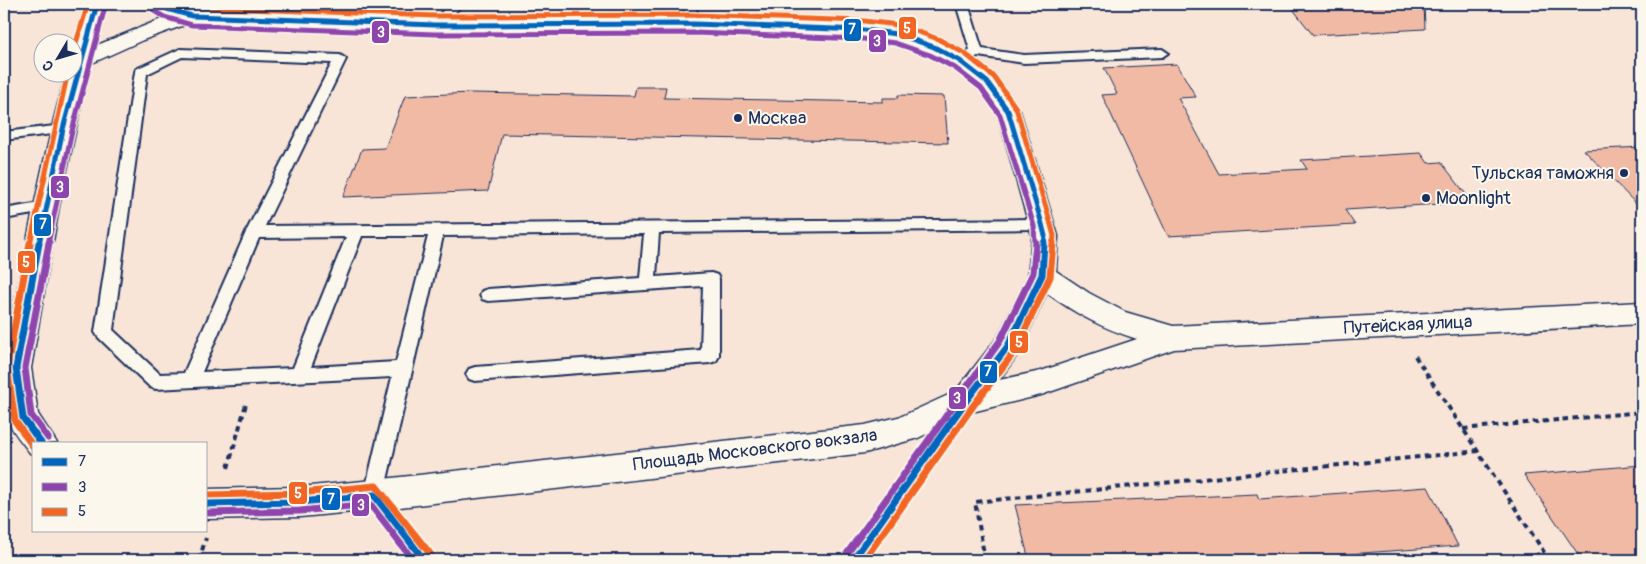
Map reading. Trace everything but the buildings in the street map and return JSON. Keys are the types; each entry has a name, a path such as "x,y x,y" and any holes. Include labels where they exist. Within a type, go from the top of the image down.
{"street":[{"path":"82,54 97,4"},
{"path":"159,4 167,9 192,16 435,25 692,14 897,34 968,56 1008,110 1045,236 1042,275 1008,346 966,401"},
{"path":"82,60 137,34 192,16"},
{"path":"40,442 23,418 16,368 46,207 75,82"},
{"path":"1042,275 1079,301 1116,321 1173,338"},
{"name":"Путейская улица","path":"1173,338 1642,313"},
{"name":"Площадь Московского вокзала","path":"208,504 300,502 374,495 865,440 907,428 966,401 1041,383 1173,338"}],"lane":[{"path":"435,25 457,4"},
{"path":"962,4 968,56 1024,59 1162,54"},
{"path":"190,380 254,232 340,59 180,53 141,72 104,332 156,382 403,370"},
{"path":"4,136 64,129"},
{"path":"4,214 46,207"},
{"path":"254,232 1042,224"},
{"path":"648,282 652,228"},
{"path":"424,560 374,495 437,230"},
{"path":"299,375 356,231"},
{"path":"475,374 710,356 711,279 648,282 488,295"},
{"path":"853,560 966,401"}],"path":[{"path":"1394,325 1544,552 1553,560"},
{"path":"1463,429 1642,412"},
{"path":"985,560 975,502 1478,451"},
{"path":"1525,560 1544,552"}],"transit line":[{"name":"5","path":"79,32 88,4"},
{"name":"7","path":"40,442 23,418 16,368 46,207 63,129 97,4"},
{"name":"7","path":"159,4 167,9 192,16 435,25 694,24 864,30 897,34 934,47 960,61 987,82 1008,111 1042,224 1045,236 1042,275 1008,346 966,401 853,560"},
{"name":"5","path":"181,4 193,7 435,16 694,15 864,21 899,25 938,39 964,53 994,77 1016,108 1050,221 1054,236 1050,277 1015,351 973,406 864,560"},
{"name":"3","path":"48,438 31,415 25,368 55,209 72,131 105,7"},
{"name":"3","path":"154,11 164,17 192,25 435,34 694,33 863,39 895,43 930,55 955,68 981,88 1000,115 1034,226 1036,237 1033,273 1000,341 846,555"},
{"name":"5","path":"32,445 15,421 7,367 37,205 66,82"},
{"name":"5","path":"208,495 299,493 376,486 431,555"},
{"name":"7","path":"208,504 300,502 374,495 424,560"},
{"name":"3","path":"208,513 300,511 370,504 413,560"}],"place":[{"name":"Москва","path":"738,118"},
{"name":"Тульская таможня","path":"1624,173"},
{"name":"Moonlight","path":"1426,198"}]}
